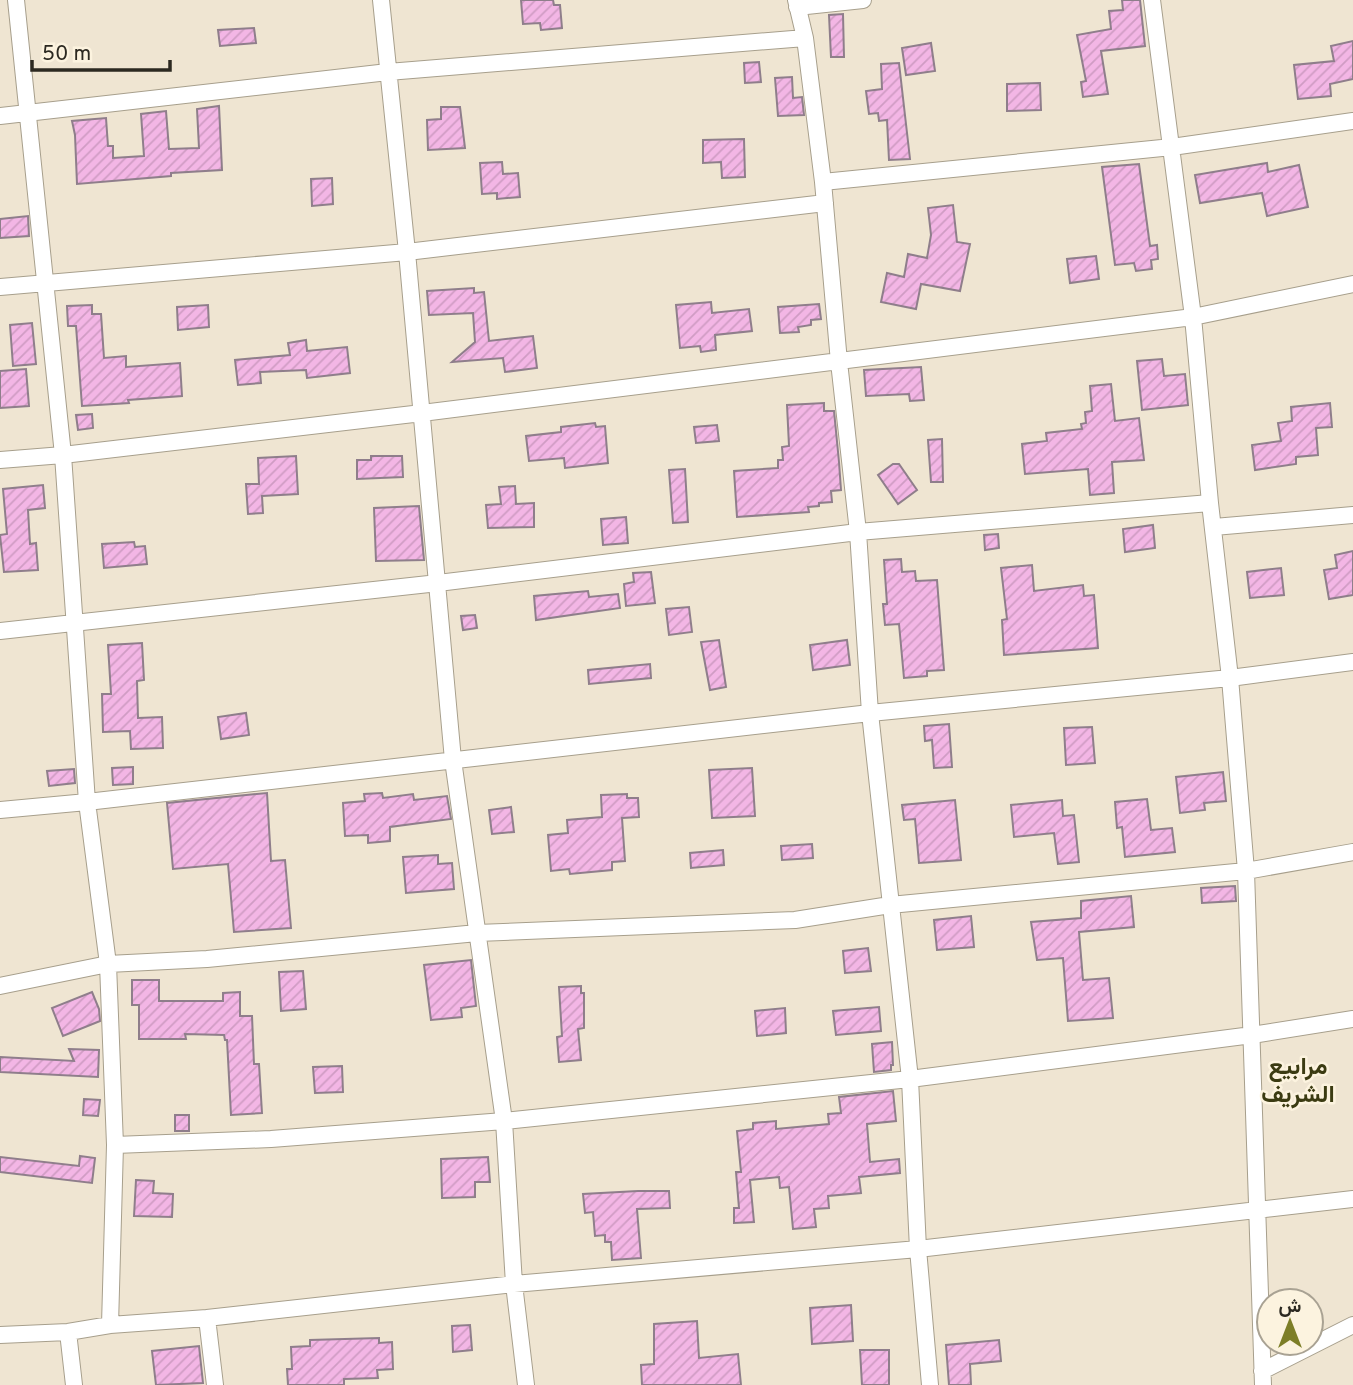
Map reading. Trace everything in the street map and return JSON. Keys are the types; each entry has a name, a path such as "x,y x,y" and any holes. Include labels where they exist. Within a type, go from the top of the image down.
{"street":[{"path":"16,0 63,455 87,802 108,964 115,1144 110,1325"},
{"path":"382,0 453,760 504,1121 514,1284 526,1385"},
{"path":"863,0 797,3 805,38 823,182 858,531 870,713 909,1079 918,1250 930,1385"},
{"path":"1152,0 1193,317 1230,678 1246,871 1262,1378 1353,1325"},
{"path":"0,116 388,72 805,38"},
{"path":"823,182 1172,148 1353,121"},
{"path":"0,288 407,252 825,203"},
{"path":"0,460 422,413 1193,317 1353,284"},
{"path":"0,631 438,583 858,531 1210,503"},
{"path":"1214,527 1353,515"},
{"path":"0,810 870,713 1230,678 1353,662"},
{"path":"0,986 108,964 207,959 477,933 795,920 890,905 1246,871 1353,852"},
{"path":"115,1144 271,1139 504,1121 909,1079 1252,1035 1353,1019"},
{"path":"0,1335 68,1332 110,1325 207,1318 514,1284 918,1250 1353,1199"},
{"path":"207,1318 215,1385"},
{"path":"68,1332 74,1385"}],"building":[{"path":"521,0 553,0 554,5 560,5 562,28 541,30 540,23 523,24"},
{"path":"1122,0 1140,0 1145,46 1101,51 1108,94 1083,97 1081,82 1086,81 1077,35 1111,29 1109,11 1123,10"},
{"path":"843,14 844,57 831,57 829,15"},
{"path":"254,28 256,43 220,46 218,30"},
{"path":"1353,41 1353,79 1330,84 1331,96 1298,99 1294,65 1334,61 1331,46"},
{"path":"931,43 935,71 906,75 902,48"},
{"path":"759,62 761,82 745,83 744,63"},
{"path":"899,63 910,159 889,160 887,120 879,121 878,113 869,114 866,91 882,89 881,64"},
{"path":"792,77 793,98 802,97 804,115 778,116 775,78"},
{"path":"1040,83 1041,110 1007,111 1007,84"},
{"path":"219,106 222,170 77,184 72,121 106,118 108,146 113,146 113,158 144,156 141,114 166,111 169,149 199,148 197,109"},
{"path":"441,107 460,107 465,148 428,150 427,120 441,119"},
{"path":"744,139 745,177 722,178 721,162 703,163 703,140"},
{"path":"502,162 503,174 518,173 520,197 497,199 497,193 482,194 480,163"},
{"path":"1267,163 1268,172 1299,165 1308,207 1267,216 1262,193 1200,203 1195,175"},
{"path":"1139,164 1150,246 1157,245 1158,259 1151,260 1152,269 1136,271 1134,263 1115,265 1102,167"},
{"path":"332,178 333,204 312,206 311,179"},
{"path":"953,205 957,242 970,244 960,291 921,284 916,309 881,302 887,273 904,277 908,254 927,258 931,235 928,208"},
{"path":"28,216 29,236 0,238 0,219"},
{"path":"1096,256 1099,279 1070,283 1067,259"},
{"path":"474,288 474,293 484,292 489,341 533,336 537,368 505,372 503,358 452,362 475,342 473,313 429,315 427,291"},
{"path":"711,302 712,313 749,309 752,331 715,335 716,350 701,352 700,346 680,348 676,305"},
{"path":"819,304 821,319 811,320 811,325 798,327 799,332 780,333 778,307"},
{"path":"92,305 92,314 101,314 104,358 126,356 126,367 180,363 182,396 82,406 76,326 68,326 67,306"},
{"path":"208,305 209,327 178,330 177,307"},
{"path":"32,323 36,364 13,366 10,325"},
{"path":"306,340 307,351 347,347 350,373 307,378 306,370 260,372 261,383 238,385 235,360 290,355 288,343"},
{"path":"1162,359 1164,376 1185,374 1188,405 1142,410 1137,361"},
{"path":"921,367 924,400 910,401 909,394 866,396 864,370"},
{"path":"26,369 29,406 0,408 0,371"},
{"path":"1111,384 1115,421 1139,418 1144,460 1112,462 1114,493 1090,495 1088,469 1025,474 1022,444 1047,441 1046,433 1082,429 1081,424 1086,423 1085,412 1092,411 1090,386"},
{"path":"824,403 824,411 834,411 839,462 841,490 831,491 832,502 808,507 809,512 737,517 734,471 778,468 778,460 783,460 782,447 789,446 787,405"},
{"path":"1330,403 1332,427 1316,428 1318,455 1296,457 1296,464 1255,470 1252,445 1281,441 1278,423 1292,421 1291,407"},
{"path":"92,414 93,428 78,430 76,415"},
{"path":"595,423 596,427 605,426 608,463 565,468 564,458 529,461 526,436 561,432 561,427"},
{"path":"717,425 719,441 696,443 694,427"},
{"path":"942,439 943,482 931,482 928,440"},
{"path":"296,456 298,494 262,496 263,513 248,514 246,484 259,484 258,458"},
{"path":"371,456 402,456 403,477 357,479 357,460 371,460"},
{"path":"893,464 899,464 917,490 898,504 878,475"},
{"path":"685,469 688,522 673,523 669,470"},
{"path":"43,485 45,508 28,510 30,544 36,543 38,570 4,572 0,535 7,534 3,489"},
{"path":"515,486 516,504 534,503 534,527 488,528 486,505 501,504 499,487"},
{"path":"419,506 424,560 376,561 374,508"},
{"path":"626,517 628,543 603,545 601,519"},
{"path":"1153,525 1155,548 1125,552 1123,529"},
{"path":"998,534 999,548 985,550 984,535"},
{"path":"134,542 135,547 145,546 147,564 104,568 102,544"},
{"path":"1353,551 1353,595 1329,599 1324,570 1337,568 1335,555"},
{"path":"901,559 902,572 915,571 916,581 937,580 944,670 927,671 927,676 904,678 899,624 885,625 883,604 887,604 884,560"},
{"path":"1032,565 1034,591 1083,585 1084,596 1094,595 1098,648 1004,655 1002,620 1007,619 1001,568"},
{"path":"1281,568 1284,595 1250,598 1247,572"},
{"path":"651,572 655,603 626,606 624,584 634,582 633,573"},
{"path":"588,591 589,597 618,594 620,608 536,620 534,596"},
{"path":"689,607 692,632 669,635 666,609"},
{"path":"475,615 477,628 463,630 461,616"},
{"path":"719,640 726,687 710,690 701,642"},
{"path":"847,640 850,665 813,670 810,645"},
{"path":"142,643 144,680 137,681 138,718 162,717 163,748 131,749 130,731 103,732 102,694 111,694 108,645"},
{"path":"650,664 651,678 589,684 588,670"},
{"path":"246,713 249,735 221,739 218,717"},
{"path":"949,724 952,767 934,768 932,740 925,741 924,726"},
{"path":"1092,727 1095,763 1066,765 1064,728"},
{"path":"133,767 133,784 113,785 112,768"},
{"path":"752,768 755,816 712,818 709,770"},
{"path":"74,769 75,783 49,786 47,771"},
{"path":"1223,772 1226,801 1204,803 1205,810 1180,813 1176,777"},
{"path":"267,793 271,861 285,860 291,928 234,932 228,864 173,869 167,803"},
{"path":"382,793 383,798 413,794 414,800 447,796 451,819 390,827 390,841 368,843 368,835 345,836 343,803 365,801 364,794"},
{"path":"627,794 627,798 638,798 639,817 622,818 625,861 612,862 612,870 570,874 569,869 551,871 548,835 568,833 567,820 602,817 601,795"},
{"path":"1147,799 1151,830 1172,828 1175,852 1125,857 1122,827 1117,828 1115,802"},
{"path":"955,800 961,860 919,863 915,819 904,820 902,805"},
{"path":"1062,800 1063,816 1074,815 1079,862 1058,864 1054,833 1014,837 1011,805"},
{"path":"511,807 514,832 492,834 489,810"},
{"path":"812,844 813,858 782,860 781,846"},
{"path":"723,850 724,865 691,868 690,853"},
{"path":"438,855 438,864 452,863 454,889 406,893 403,857"},
{"path":"1235,886 1236,901 1202,903 1201,888"},
{"path":"1131,896 1134,927 1079,932 1083,980 1109,978 1113,1018 1068,1021 1063,958 1037,960 1031,922 1081,918 1081,901"},
{"path":"971,916 974,947 937,950 934,920"},
{"path":"868,948 871,971 845,973 843,951"},
{"path":"471,960 476,1006 461,1008 462,1017 431,1020 424,965"},
{"path":"303,971 306,1009 281,1011 279,972"},
{"path":"132,980 159,980 159,1001 223,1001 223,993 240,992 240,1016 252,1016 254,1064 259,1064 262,1113 231,1115 227,1040 224,1035 185,1034 186,1039 139,1039 139,1005 132,1005"},
{"path":"581,986 581,993 584,993 584,1028 578,1029 581,1060 559,1062 557,1037 562,1036 559,987"},
{"path":"92,992 99,1009 100,1021 63,1036 52,1008"},
{"path":"879,1007 881,1031 836,1035 833,1011"},
{"path":"785,1008 786,1033 757,1036 755,1011"},
{"path":"892,1042 891,1070 874,1072 872,1044"},
{"path":"69,1049 99,1050 98,1077 0,1072 0,1057 74,1061"},
{"path":"342,1066 343,1092 315,1093 313,1067"},
{"path":"893,1091 896,1121 867,1124 870,1162 899,1159 900,1173 859,1177 861,1193 828,1196 829,1208 814,1209 816,1227 793,1229 789,1187 780,1188 779,1177 750,1180 754,1222 734,1223 734,1208 739,1208 736,1172 741,1172 737,1131 753,1129 753,1123 776,1121 776,1129 829,1124 828,1114 841,1113 839,1097"},
{"path":"84,1099 100,1100 98,1116 83,1115"},
{"path":"175,1115 189,1115 189,1131 175,1131"},
{"path":"80,1156 95,1158 92,1183 0,1172 0,1157 79,1166"},
{"path":"488,1157 490,1182 475,1182 475,1197 442,1198 441,1159"},
{"path":"136,1180 154,1181 153,1193 173,1194 172,1217 134,1216"},
{"path":"669,1191 670,1208 637,1209 641,1258 612,1260 611,1242 605,1242 605,1235 595,1236 593,1212 585,1213 583,1194"},
{"path":"851,1305 853,1341 812,1344 810,1308"},
{"path":"697,1321 699,1358 738,1354 741,1385 642,1385 641,1365 654,1364 654,1324"},
{"path":"470,1325 472,1350 453,1352 452,1326"},
{"path":"379,1338 379,1343 392,1342 393,1369 377,1370 378,1378 344,1379 344,1385 288,1385 287,1369 292,1369 291,1347 310,1346 310,1340"},
{"path":"999,1340 1001,1361 970,1364 971,1385 949,1385 946,1345"},
{"path":"199,1346 203,1383 156,1385 152,1351"},
{"path":"860,1350 889,1350 889,1385 862,1385"}],"district":[{"name":"مرابيع الشريف","path":"1298,1080"}]}
